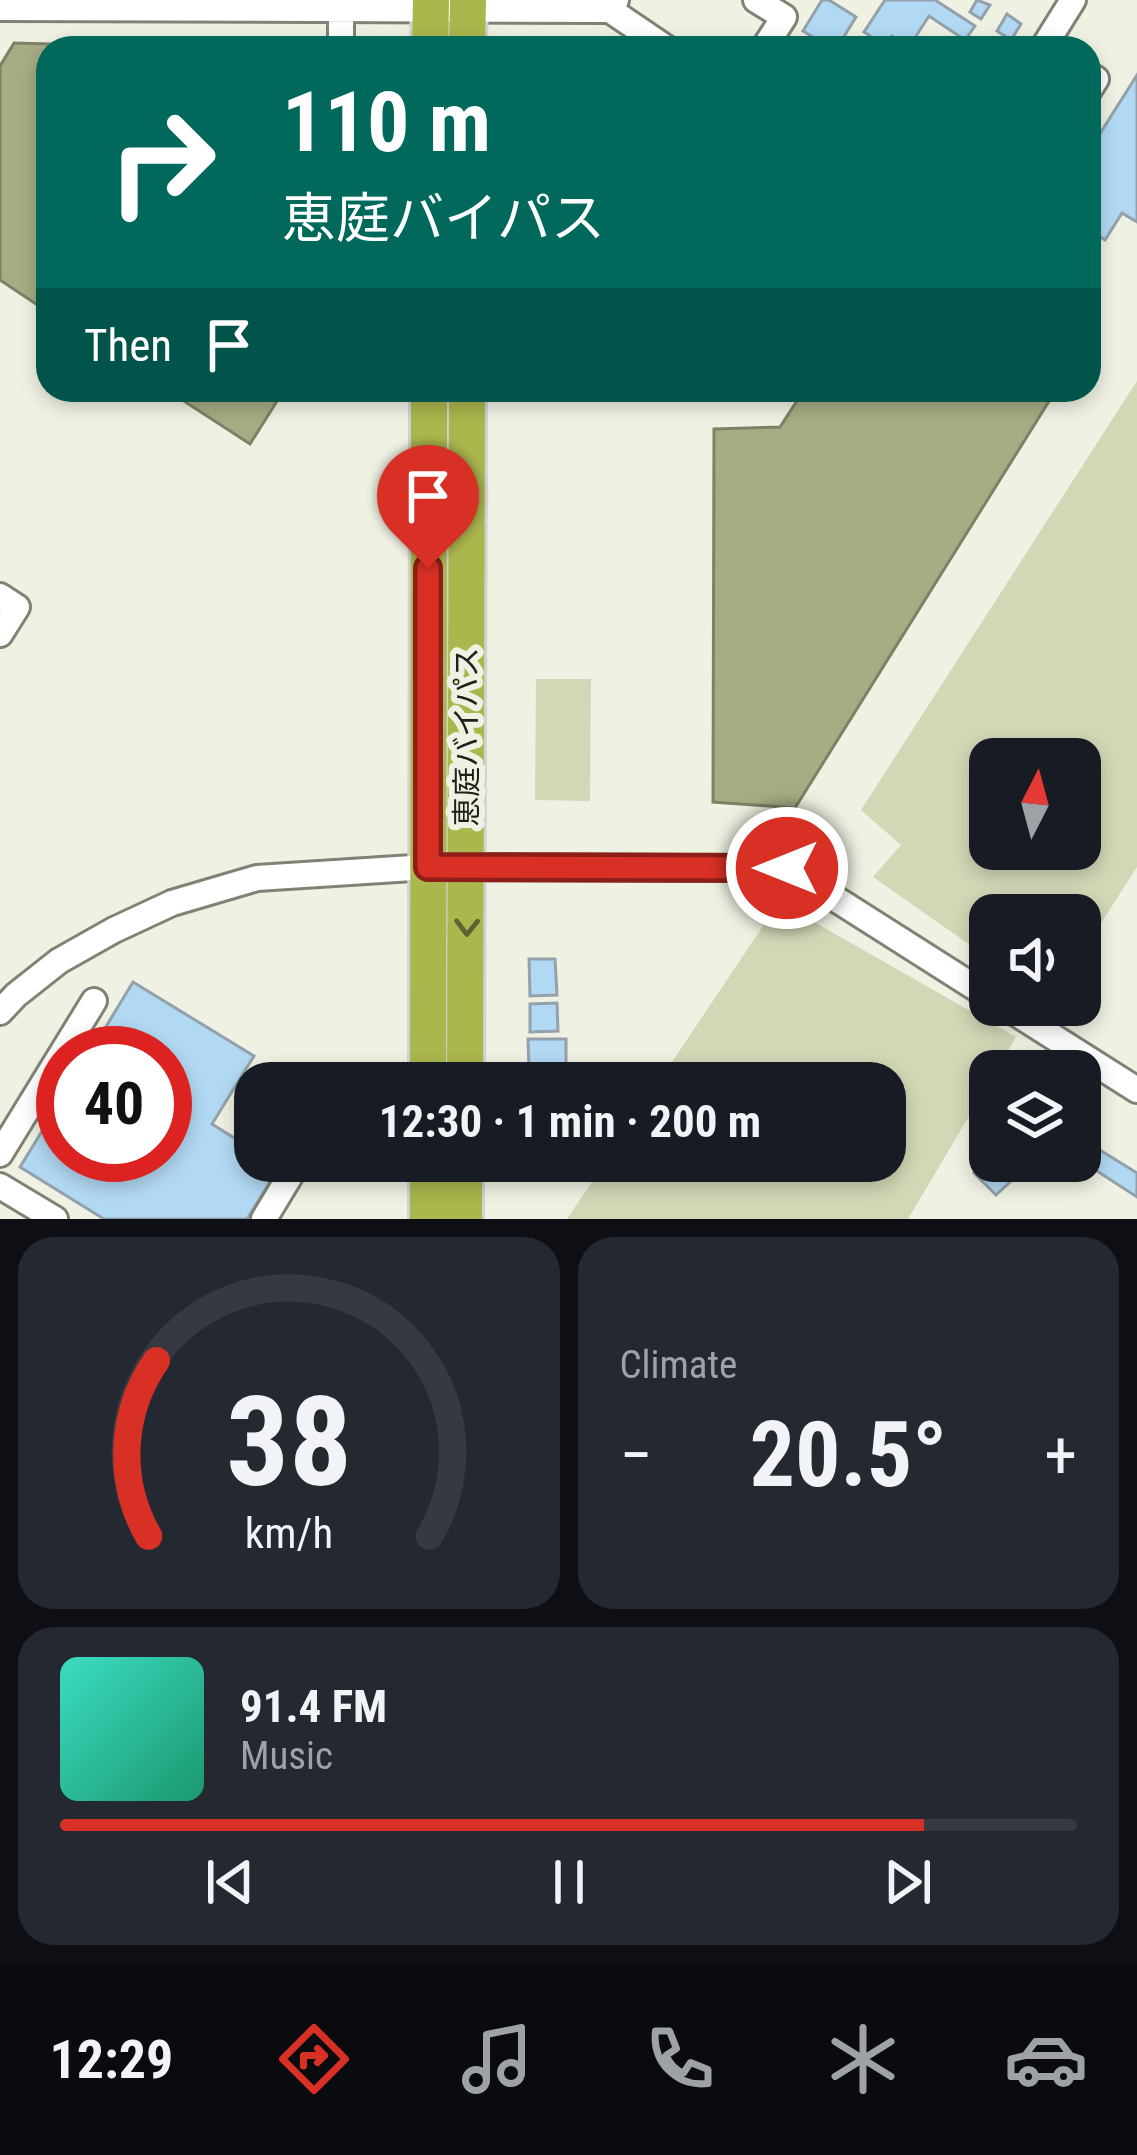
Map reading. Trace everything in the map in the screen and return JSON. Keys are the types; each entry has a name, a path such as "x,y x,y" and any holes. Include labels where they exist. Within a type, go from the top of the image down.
{"highway":[{"path":"435,36 449,4"},
{"path":"449,4 462,36"},
{"name":"恵庭バイパス","path":"428,402 428,1062"},
{"name":"恵庭バイパス","path":"465,1062 467,402"},
{"path":"428,1182 428,1219"},
{"path":"464,1182 464,1219"}],"street":[{"path":"756,0 784,17 772,36"},
{"path":"1050,36 1073,0"},
{"path":"341,4 341,36"},
{"path":"0,8 613,5 652,36"},
{"path":"0,596 17,607 0,634"},
{"path":"0,1012 59,961 172,903 257,878 428,867 787,868 969,984"},
{"path":"0,1154 94,1001"},
{"path":"1036,1026 1137,1090"},
{"path":"263,1219 285,1182"},
{"path":"0,1186 55,1219"}],"shaded area":[{"path":"14,43 36,44 36,304 0,280 0,66"},
{"path":"1137,381 1137,867 1101,923 1101,894 969,894 969,944 873,877 901,845 861,810"},
{"path":"185,402 276,402 250,444"},
{"path":"796,402 1049,402 795,808 713,802 714,429 780,427"},
{"path":"536,679 591,679 590,801 535,800"},
{"path":"779,902 969,1010 969,1026 997,1026 1016,1037 1008,1050 969,1050 969,1116 908,1219 567,1219 592,1182 906,1182 906,1062 672,1062"}],"building":[{"path":"822,0 856,17 844,36 811,36 803,31"},
{"path":"885,0 935,0 975,26 968,36 959,36 929,16 916,36 864,32"},
{"path":"977,0 990,5 981,19 970,12"},
{"path":"1007,14 1021,24 1014,36 997,31"},
{"path":"1137,75 1137,222 1122,213 1105,240 1101,238 1101,132"},
{"path":"529,959 555,959 557,995 530,996"},
{"path":"133,982 254,1056 250,1062 234,1062 234,1088 212,1124 234,1138 234,1182 270,1182 247,1219 104,1219 44,1182 192,1182 192,1026 106,1026"},
{"path":"557,1003 558,1031 530,1032 530,1004"},
{"path":"528,1039 566,1039 566,1062 529,1062"},
{"path":"36,1141 36,1177 20,1167"},
{"path":"1101,1151 1137,1173 1137,1197 1101,1174"},
{"path":"983,1182 1010,1182 996,1195"}],"route":[{"path":"428,568 428,867 787,868"}]}
